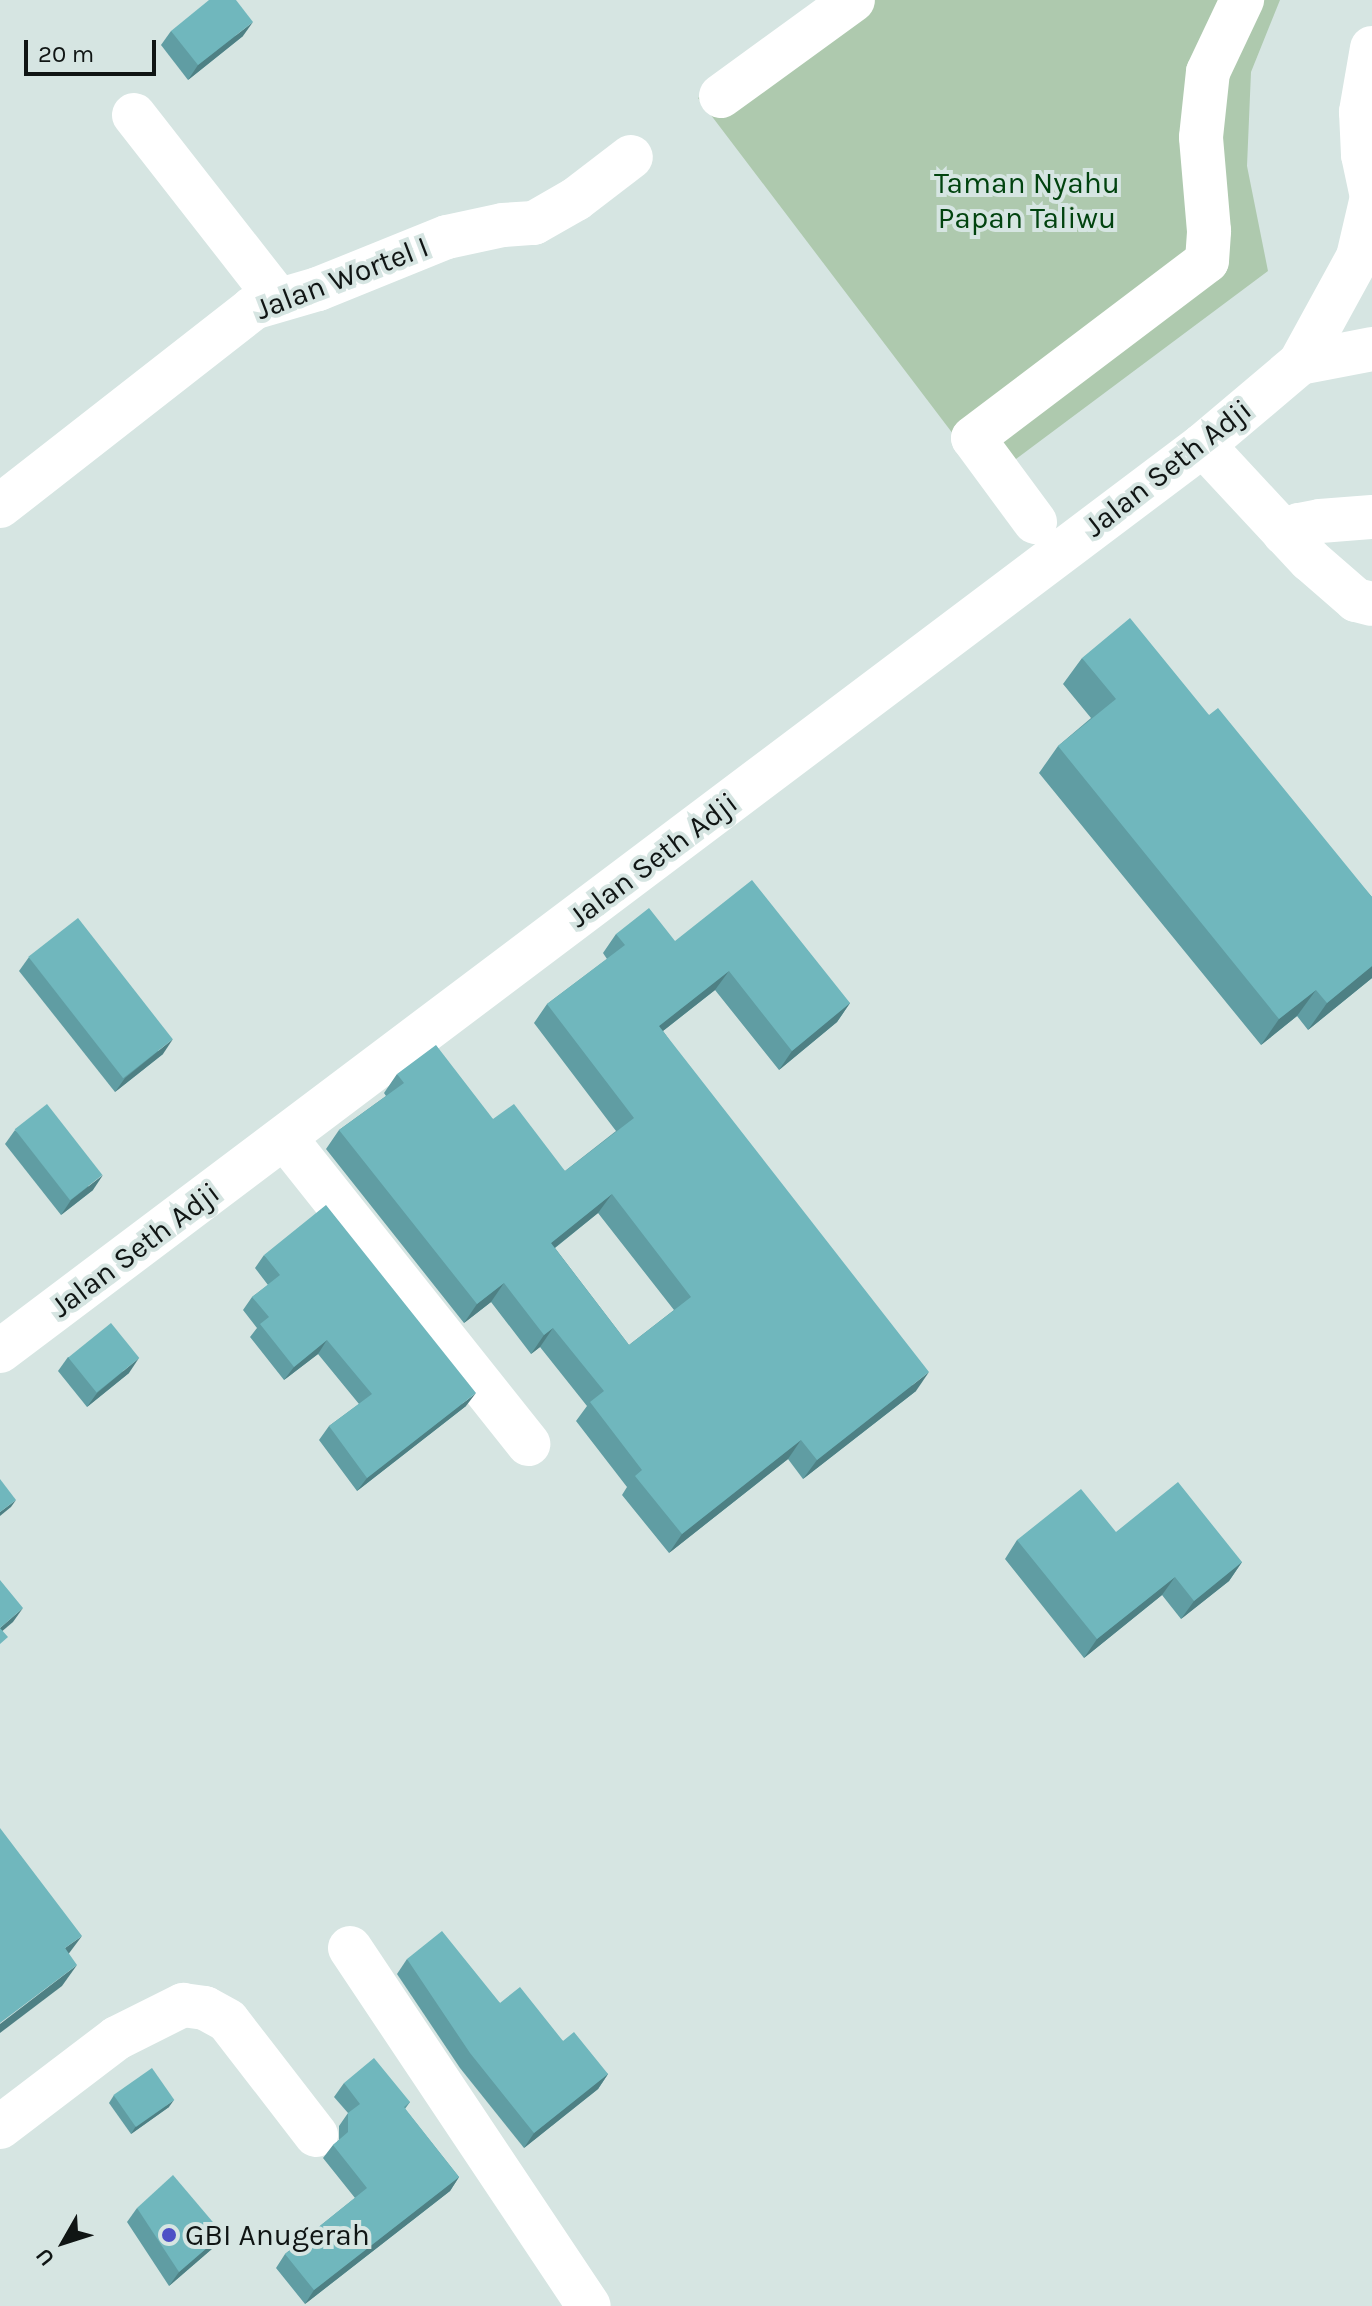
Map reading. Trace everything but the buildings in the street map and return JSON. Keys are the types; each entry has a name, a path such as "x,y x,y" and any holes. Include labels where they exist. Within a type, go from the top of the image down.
{"street":[{"path":"721,96 853,0"},
{"path":"1035,522 973,438 1207,261 1209,231 1201,137 1208,72 1242,0"},
{"path":"1300,363 1358,257 1372,197 1363,155 1361,112 1372,48"},
{"path":"134,115 278,299"},
{"name":"Jalan Wortel I","path":"0,506 253,308 318,289 447,237 503,225 534,223 576,199 631,157"},
{"path":"1300,363 1372,349"},
{"name":"Jalan Seth Adji","path":"0,1351 1203,445 1300,363"},
{"path":"1203,445 1284,533 1356,600 1372,604"},
{"path":"1284,533 1299,525 1320,521 1372,517"},
{"path":"285,1138 528,1444"},
{"path":"350,1948 589,2306"},
{"path":"0,2127 117,2038 183,2005 205,2008 228,2021 316,2135"}],"green space":[{"name":"Taman Nyahu Papan Taliwu","path":"830,0 1280,0 1251,72 1247,166 1268,271 988,480 698,98"}],"place":[{"name":"GBI Anugerah","path":"169,2235"}]}
